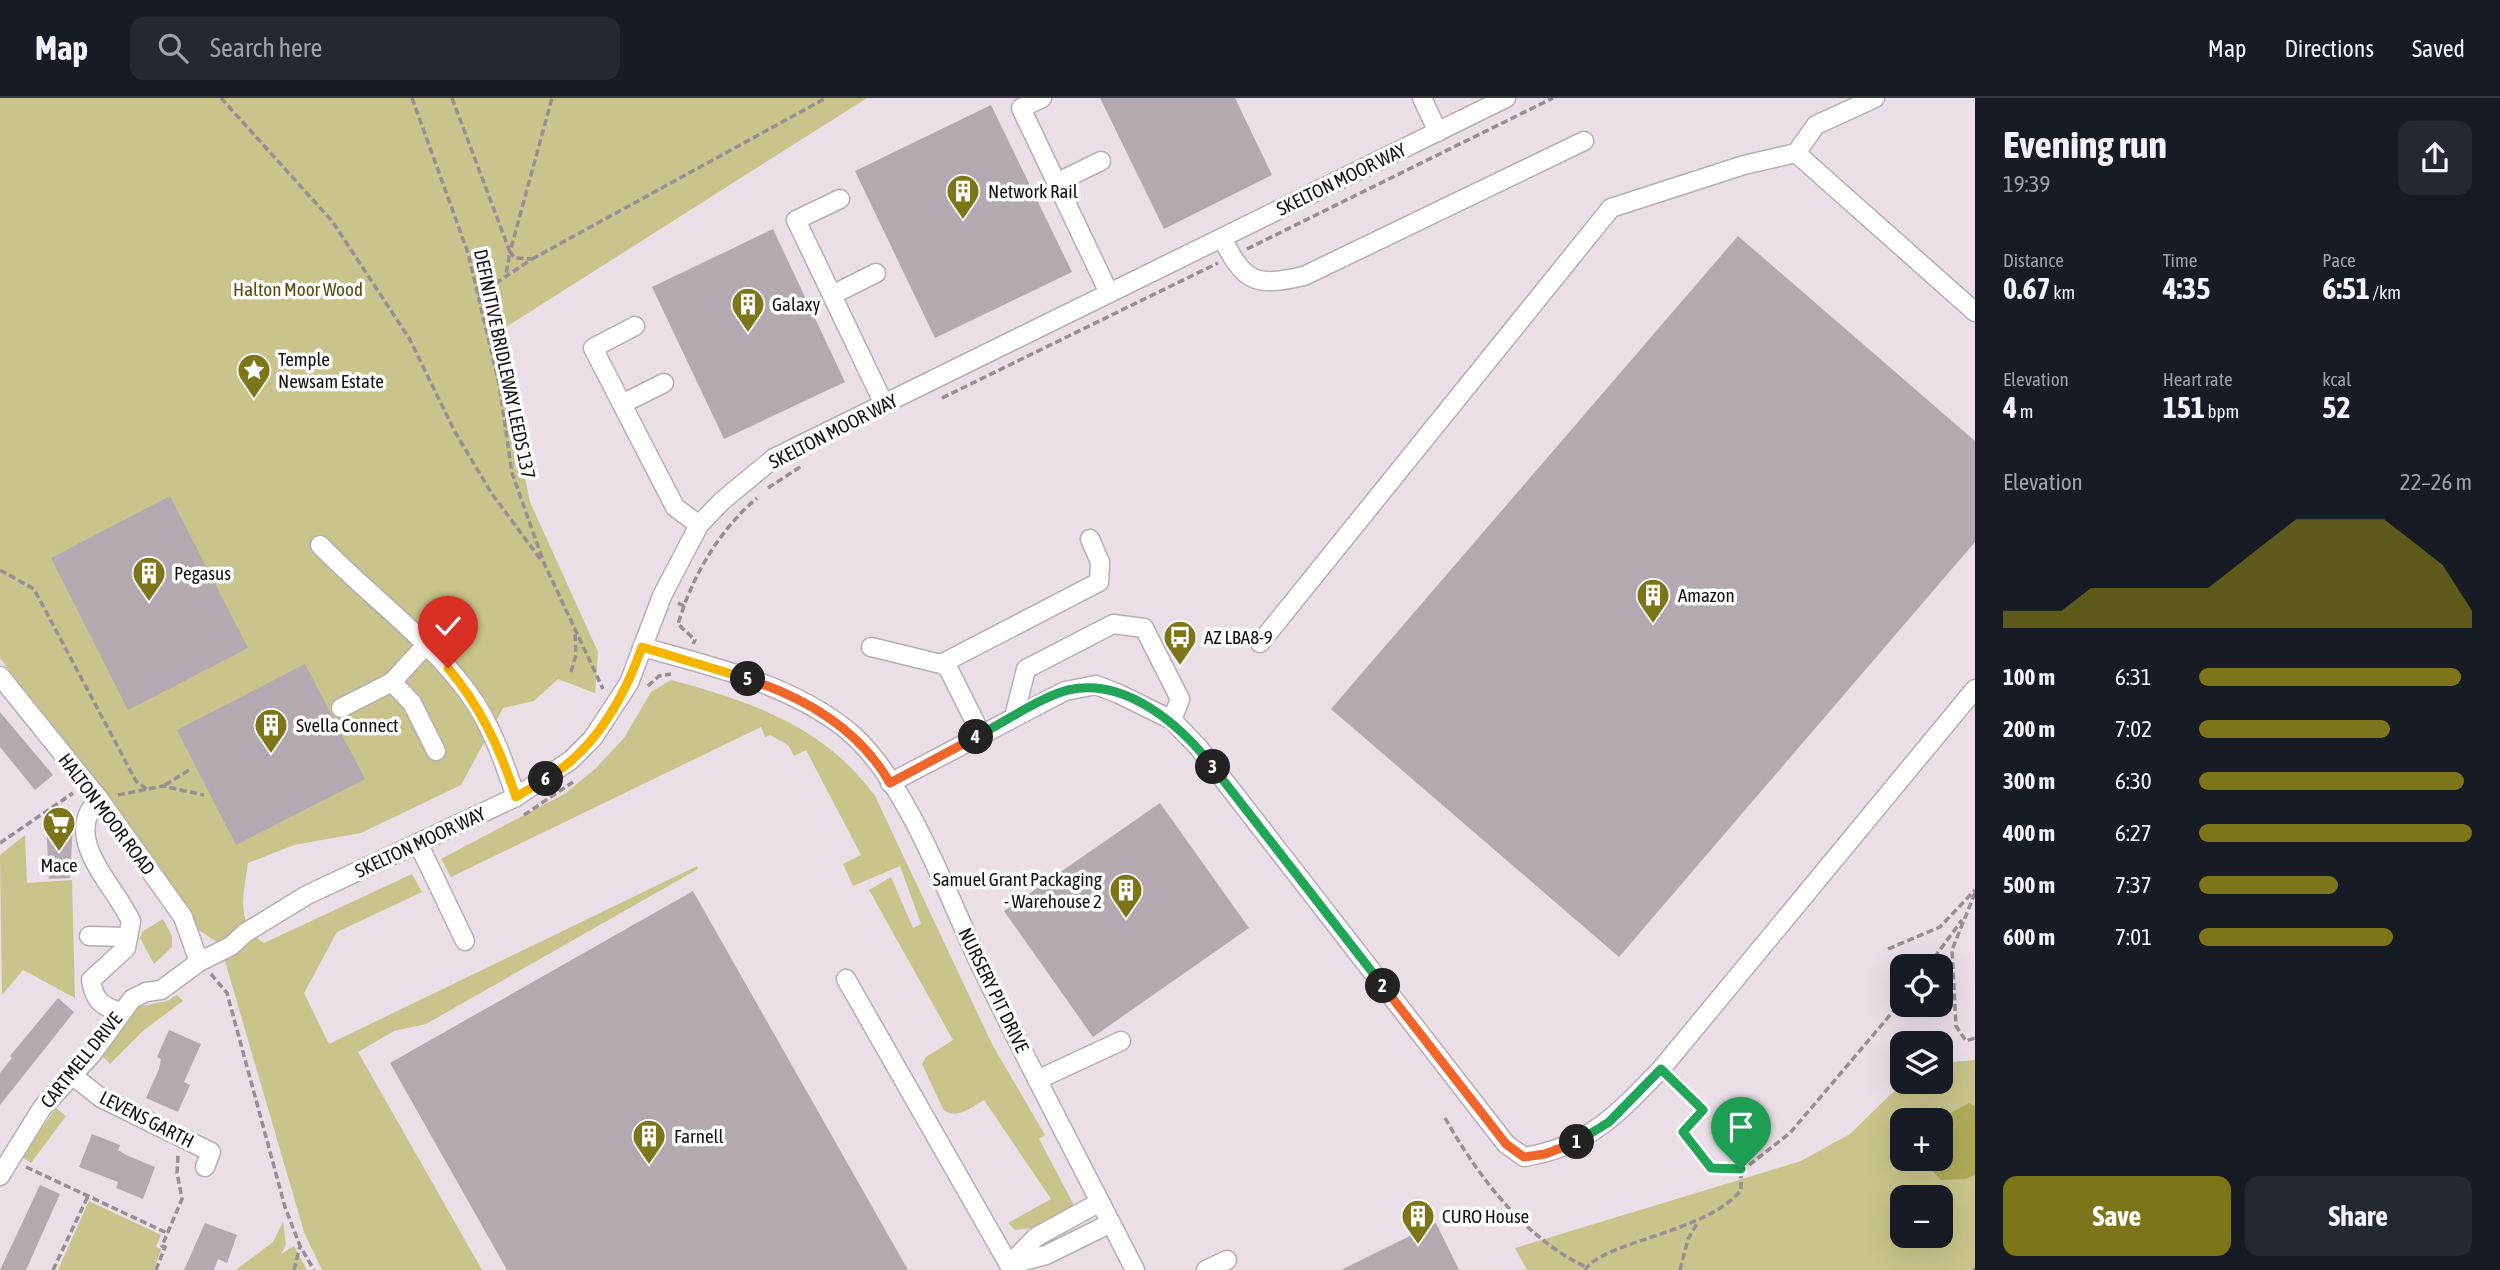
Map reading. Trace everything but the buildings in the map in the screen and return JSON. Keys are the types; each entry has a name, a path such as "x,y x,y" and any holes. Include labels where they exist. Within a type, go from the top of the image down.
{"street":[{"path":"1042,98 1021,108 1109,293"},
{"path":"1422,98 1438,132"},
{"name":"SKELTON MOOR WAY","path":"222,950 307,895 516,797 565,766 593,738 629,683 662,596 699,524 774,458 1506,98"},
{"path":"1261,643 1611,208 1744,165 1796,153 1816,125 1875,98"},
{"path":"1222,237 1231,256 1249,277 1268,284 1304,276 1584,141"},
{"path":"1796,153 1975,312"},
{"path":"1056,183 1101,161"},
{"path":"840,199 796,220 884,404"},
{"path":"832,295 876,273"},
{"path":"635,326 593,348 675,507 699,524"},
{"path":"622,404 664,383"},
{"path":"941,663 1099,582 1100,562 1090,539"},
{"path":"320,545 342,579 425,646 470,695 492,733 516,797"},
{"path":"1014,717 1026,669 1113,624 1144,628 1180,699 1172,720"},
{"path":"341,708 392,682 425,646"},
{"name":"NURSERY PIT DRIVE","path":"642,647 758,682 823,712 849,732 879,764 921,836 1037,1080 1135,1270"},
{"path":"871,647 941,663 948,668 981,734"},
{"name":"HALTON MOOR ROAD","path":"0,676 99,799 183,917 199,962"},
{"path":"392,682 412,703 436,751"},
{"path":"890,783 1065,691 1096,685 1172,720 1198,747 1506,1144 1524,1157 1545,1154 1579,1141 1609,1122 1661,1069 1975,689"},
{"path":"99,799 85,818 85,844 131,921 126,948 91,980 97,1000 104,1007 120,1012"},
{"path":"418,843 465,941"},
{"path":"89,936 128,937"},
{"name":"CARTMELL DRIVE","path":"0,1176 42,1108 92,1054 132,999 161,990 199,962 222,950"},
{"path":"846,979 1011,1267"},
{"path":"1037,1080 1121,1041"},
{"name":"LEVENS GARTH","path":"72,1075 101,1098 211,1152 205,1167"},
{"path":"1011,1267 1036,1237 1100,1202"},
{"path":"1011,1267 1046,1255 1111,1223"},
{"path":"1206,1270 1227,1259"}],"path":[{"path":"221,98 332,221 409,338 455,432 492,494 544,563"},
{"name":"DEFINITIVE BRIDLEWAY LEEDS 137","path":"412,98 468,253 499,384 512,473 544,563 612,711"},
{"path":"452,98 510,251 516,258 532,259"},
{"path":"506,276 510,251 552,98"},
{"path":"478,295 532,259 826,98"},
{"path":"935,401 1553,98"},
{"path":"662,596 684,606 713,547 738,514 769,488 806,463"},
{"path":"0,570 34,589 136,781 148,790"},
{"path":"571,673 576,654 575,628"},
{"path":"99,799 163,786 191,769"},
{"path":"163,786 204,795"},
{"path":"0,844 79,789"},
{"path":"1975,892 1952,950 1956,1026 1966,1041 1975,1038"},
{"path":"1888,949 1940,927 1975,892"},
{"path":"1937,954 1967,914 1975,912"},
{"path":"199,962 227,993 285,1208 300,1246 314,1270"},
{"path":"1661,1069 1703,1110 1683,1132 1711,1168 1741,1169 1790,1133 1890,1015"},
{"path":"1445,1118 1463,1150 1508,1208 1556,1249 1586,1268 1599,1257 1699,1221 1734,1199 1741,1190 1741,1169"},
{"path":"156,1270 167,1233 182,1199 177,1173 179,1136"},
{"path":"9,1159 167,1233"},
{"path":"53,1270 88,1196"},
{"path":"1680,1270 1688,1239 1699,1221"},
{"path":"294,1270 300,1246"}],"green space":[{"name":"Halton Moor Wood","path":"0,98 867,98 495,334 530,502 598,652 595,693 558,679 534,701 503,708 461,785 361,833 294,845 248,863 243,896 245,917 248,927 264,943 412,874 422,892 337,932 304,993 329,1044 697,866 698,869 426,1024 394,1031 358,1052 482,1270 322,1270 304,1232 220,944 197,929 179,899 0,658"},
{"path":"671,680 758,708 809,734 833,751 875,796 993,1046 1045,1135 1039,1139 1075,1207 1039,1227 1015,1230 1008,1223 1051,1199 984,1100 958,1113 953,1114 943,1109 922,1064 926,1057 953,1040 869,890 891,877 913,928 921,924 900,866 853,886 843,864 861,855 806,750 794,756 788,745 770,735 765,737 761,727 451,877 441,859 566,793 596,768 624,738 651,692"},
{"path":"25,835 27,883 72,880 75,998 23,970 2,995 0,855"},
{"path":"163,919 172,936 172,947 154,964 140,938 143,931"},
{"path":"177,995 183,1001 144,1030 110,1064 102,1056 137,1007 167,1001"},
{"path":"1975,1060 1975,1270 1527,1270 1515,1248 1801,1161 1850,1134 1891,1094 1953,1094 1953,1062"},
{"path":"56,1108 66,1116 31,1163 22,1157"},
{"path":"89,1201 161,1235 156,1247 161,1249 154,1270 58,1270"},
{"path":"283,1222 286,1245 281,1254 294,1246 307,1270 236,1270 273,1242"}],"shaded area":[{"path":"1969,1103 1975,1106 1975,1175 1966,1179 1941,1180 1933,1171 1953,1171 1953,1112"}],"place":[{"name":"Network Rail","path":"963,221"},
{"name":"Galaxy","path":"748,334"},
{"name":"Temple Newsam Estate","path":"254,400"},
{"name":"Pegasus","path":"149,603"},
{"name":"Amazon","path":"1653,625"},
{"name":"AZ LBA8-9","path":"1180,667"},
{"name":"Svella Connect","path":"271,755"},
{"name":"Mace","path":"59,853"},
{"name":"Samuel Grant Packaging - Warehouse 2","path":"1126,920"},
{"name":"Farnell","path":"649,1166"},
{"name":"CURO House","path":"1418,1246"}],"route":[{"path":"448,668 470,695 492,733 516,797 558,772 593,738 629,683 642,647 758,682 823,712 849,732 879,764 890,783 1065,691 1096,685 1172,720 1198,747 1506,1144 1524,1157 1545,1154 1579,1141 1609,1122 1661,1069 1703,1110 1683,1132 1711,1168 1741,1169"}]}
